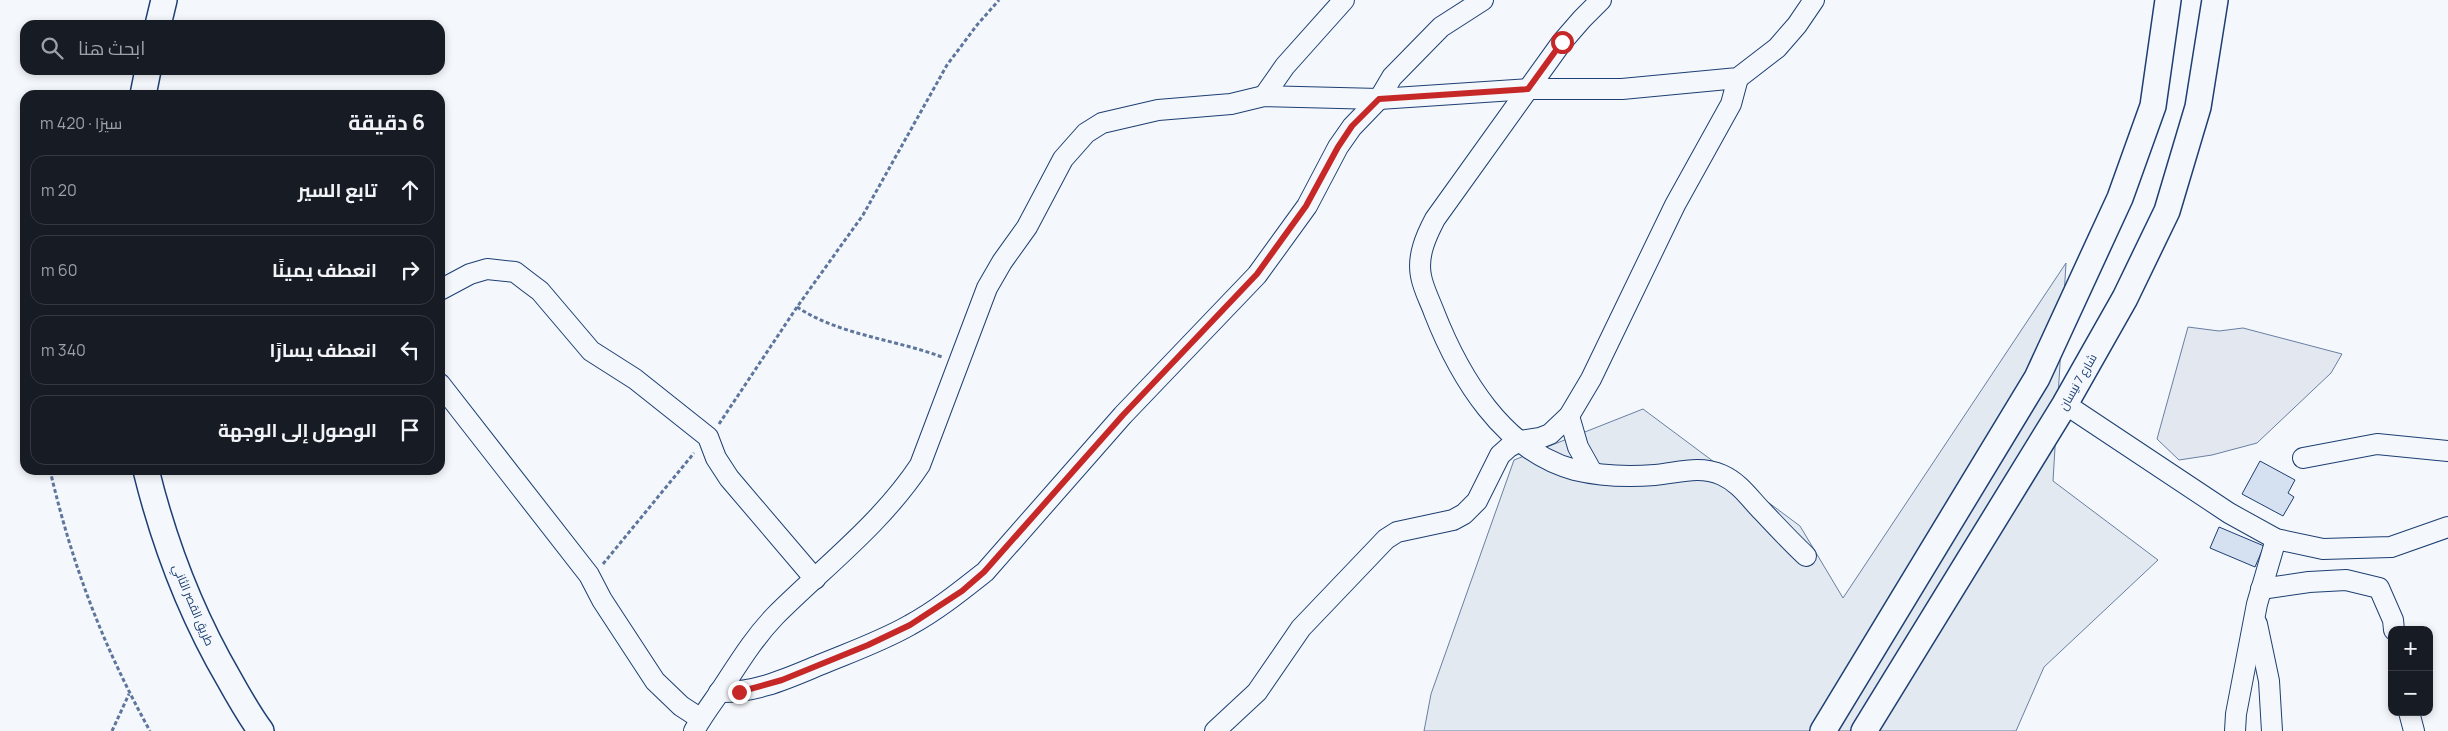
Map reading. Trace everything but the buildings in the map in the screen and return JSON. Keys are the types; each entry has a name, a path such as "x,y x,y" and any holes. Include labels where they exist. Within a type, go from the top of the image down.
{"main road":[{"path":"159,20 164,0"},
{"path":"1823,731 2037,378 2120,198 2153,106 2168,0"},
{"name":"شارع 7 نيسان","path":"1864,731 2065,404 2125,298 2167,210 2198,107 2215,0"},
{"path":"144,90 147,75"},
{"name":"طريق القصر الثاني","path":"147,475 154,505 178,575 209,645 252,719 262,731"}],"street":[{"path":"1264,96 1285,66 1344,0"},
{"path":"720,692 739,692 759,688 868,645 910,625 962,591 984,572 1123,415 1257,274 1306,206 1347,133 1379,99 1392,77 1441,27 1483,0"},
{"path":"1601,0 1577,25 1528,89 1435,219 1425,237 1421,276 1457,364 1476,393 1506,430 1520,441 1558,463 1575,470 1607,475 1655,475 1697,469 1712,471 1724,476 1742,488 1806,556"},
{"path":"445,390 589,575 602,600 655,682 681,706 697,725 754,639 775,616 833,564 909,481 927,450 987,288 1002,262 1027,227 1063,158 1086,133 1102,123 1124,116 1158,110 1231,104 1264,96 1379,99 1528,89 1622,89 1738,78 1776,48 1796,26 1814,0"},
{"path":"1215,731 1256,692 1301,628 1386,538 1397,532 1453,520 1471,510 1500,455 1520,441 1540,438 1550,434 1569,416 1591,379 1671,212 1731,104 1738,78"},
{"path":"445,287 470,274 487,269 515,272 540,292 591,351 635,379 708,437 716,458 729,478 815,579"},
{"path":"2065,404 2229,513 2276,539 2323,549 2391,547 2448,527"},
{"path":"1569,416 1578,447 1592,472"},
{"path":"2303,458 2377,444 2448,451"},
{"path":"2235,731 2236,714 2255,613 2276,539"},
{"path":"2261,589 2309,582 2346,580 2379,588 2393,620 2394,626"},
{"path":"2255,613 2269,681 2272,731"},
{"path":"2410,716 2414,731"}],"path":[{"path":"589,575 596,573 716,429 796,307 863,215 947,65 977,25 999,0"},
{"path":"796,307 808,315 840,328 895,341 959,364"},
{"path":"51,475 76,568 98,627 129,694 150,731"},
{"path":"112,731 129,694"}],"shaded area":[{"path":"2066,263 2053,481 2158,560 2044,667 2016,731 1424,731 1431,694 1514,460 1643,409 1800,526 1843,598"},
{"path":"2188,327 2219,331 2243,328 2342,354 2331,373 2257,443 2212,455 2179,460 2157,439"}],"route":[{"path":"739,692 759,688 782,680 868,645 910,625 962,591 984,572 1018,536 1123,415 1241,294 1288,234 1352,126 1379,99 1528,89 1562,42"}]}
